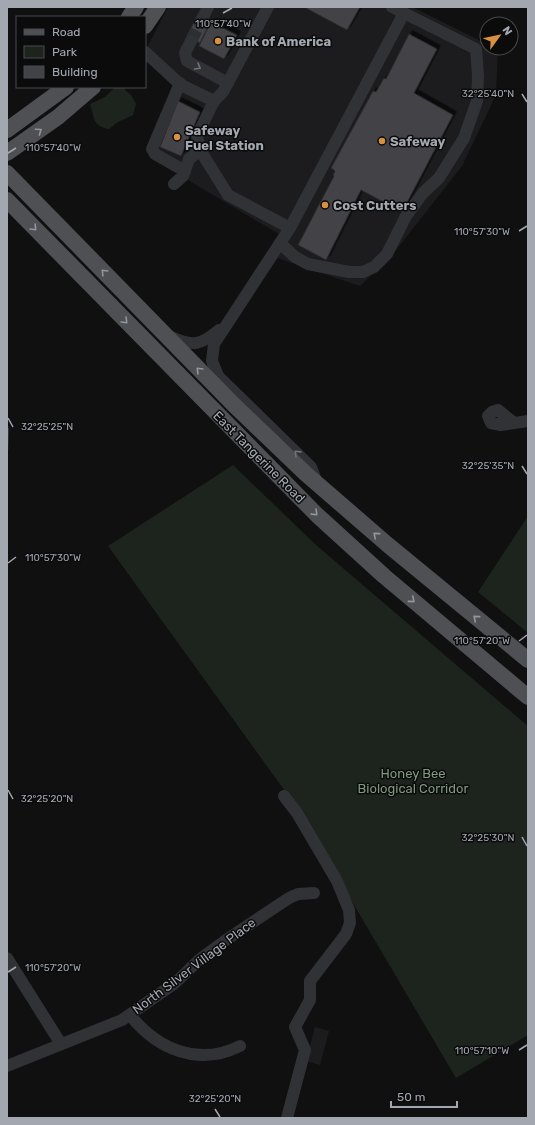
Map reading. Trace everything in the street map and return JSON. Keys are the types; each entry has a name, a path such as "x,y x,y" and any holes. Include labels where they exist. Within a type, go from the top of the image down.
{"main road":[{"path":"130,16 136,7"},
{"path":"146,25 158,7"},
{"path":"7,130 65,88"},
{"path":"7,153 58,117 92,88"},
{"name":"East Tangerine Road","path":"7,173 263,434 318,484 528,660"},
{"name":"East Tangerine Road","path":"7,200 317,515 384,576 524,694"}],"street":[{"path":"200,23 208,7"},
{"path":"268,7 223,92 214,101 197,136 200,150 228,195 290,228"},
{"path":"280,243 295,257 308,264 349,272 363,272 374,267 387,254 406,216 423,193 439,178 464,138 477,101 478,75 476,49 392,7"},
{"path":"318,484 312,467 218,376 212,361 214,344 290,228 404,13"},
{"path":"191,41 185,53 187,61 228,83"},
{"path":"146,53 180,83 214,101"},
{"path":"180,83 152,149 155,154 184,171"},
{"path":"174,184 183,176 189,159 200,150"},
{"path":"164,334 186,344 205,342 228,323"},
{"path":"514,423 528,421"},
{"path":"284,796 298,813 337,880 349,910 350,923 346,934 310,981 310,1000 295,1027 305,1050 287,1118"},
{"name":"North Silver Village Place","path":"7,1066 107,1027 130,1014 175,983 200,960 226,940 289,898 298,894 314,893"},
{"path":"7,958 61,1044"},
{"path":"130,1014 142,1030 157,1042 176,1050 193,1054 216,1055 226,1053 240,1046"}],"shaded area":[{"path":"168,7 412,7 479,40 479,56 498,56 496,95 462,166 397,249 360,286 274,257 279,234 149,157 179,90 146,52 146,49"},
{"path":"315,1027 329,1031 320,1065 306,1061"}],"green space":[{"path":"114,88 125,88 136,104 133,115 118,122 109,129 100,126 95,121 90,104 105,97"},
{"name":"Honey Bee Biological Corridor","path":"233,465 316,545 528,726 528,1035 456,1078 295,805 108,546"},
{"path":"528,516 528,633 478,592"}],"building":[{"path":"304,7 360,7 347,30"},
{"path":"195,20 208,27 200,43 187,36"},
{"path":"211,22 237,35 224,59 199,46"},
{"path":"409,34 437,49 414,93 453,115 402,212 361,190 326,260 298,245 334,176 335,171 331,168 373,91 376,92 384,78 386,79"},
{"path":"178,101 200,112 181,156 160,147"}],"waterway":[{"path":"7,427 7,450"}],"tunnel":[{"path":"191,41 200,23"}],"place":[{"name":"Bank of America","path":"218,41"},
{"name":"Safeway Fuel Station","path":"177,137"},
{"name":"Safeway","path":"382,141"},
{"name":"Cost Cutters","path":"325,205"}]}
